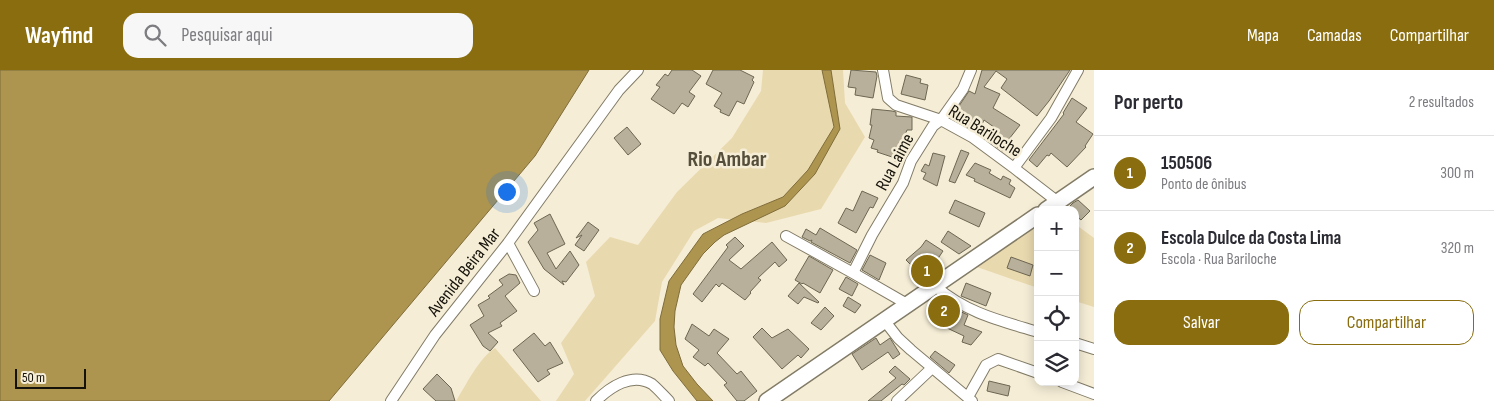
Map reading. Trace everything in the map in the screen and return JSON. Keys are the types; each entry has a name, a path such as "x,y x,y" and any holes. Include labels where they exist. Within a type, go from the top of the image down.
{"main road":[{"path":"1052,206 1094,177"},
{"path":"778,398 884,320 1034,219"}],"street":[{"name":"Avenida Beira Mar","path":"391,401 435,335 508,243 615,96 638,70"},
{"name":"Rua Bariloche","path":"883,70 888,98 896,104 941,120 972,137 1014,168 1052,206"},
{"name":"Rua Laime","path":"853,273 902,183 911,160 933,126 941,120 963,89 971,70"},
{"path":"1014,168 1052,118 1078,70"},
{"path":"786,236 907,304"},
{"path":"508,243 534,290"},
{"path":"935,286 973,312 1034,331"},
{"path":"884,320 898,338 970,399 986,364 998,359 1034,372"},
{"path":"1079,344 1094,349"},
{"path":"897,401 932,368"},
{"path":"596,401 617,385 630,379 642,380 654,385 669,401"},
{"path":"1074,386 1094,393 1089,401"}],"shaded area":[{"path":"0,70 589,70 535,156 329,401 0,401"},
{"path":"763,70 843,70 845,103 865,137 821,209 766,223 718,218 694,231 662,282 655,321 585,401 556,401 574,374 561,343 595,296 586,262 610,237 638,245 677,192 732,138 761,91"},
{"path":"822,70 831,70 840,129 815,174 785,206 724,235 715,242 703,254 681,285 675,311 676,345 683,366 713,401 697,401 673,371 660,350 660,319 669,281 703,234 742,214 783,197 808,170 834,127"},
{"path":"1034,227 1034,287 974,266"},
{"path":"1079,227 1094,238 1094,307 1079,302"},
{"path":"495,348 541,401 456,401 478,365"}],"building":[{"path":"672,70 692,70 701,76 689,92 695,96 688,107 682,103 674,114 651,99 660,87 656,85 665,74 668,76"},
{"path":"713,70 740,70 754,77 752,80 754,82 744,104 737,101 729,116 720,112 721,110 714,106 722,93 706,84"},
{"path":"851,70 876,72 873,98 855,95 856,88 848,87"},
{"path":"982,70 1070,70 1037,116 1001,88 1007,79 996,71 984,87 1000,94 993,108 1020,125 1009,139 1011,141 1003,151 990,142 998,130 984,120 978,133 951,118 969,91 975,94"},
{"path":"906,75 921,79 920,83 928,85 925,100 901,94"},
{"path":"1072,98 1087,108 1076,122 1093,134 1086,147 1067,167 1051,153 1037,167 1029,160 1064,114"},
{"path":"872,109 896,112 896,116 912,117 912,130 907,130 899,150 906,152 902,164 894,161 895,158 871,148 874,140 869,138 872,125 870,125"},
{"path":"627,127 641,144 628,155 614,138"},
{"path":"961,150 969,153 955,183 949,181"},
{"path":"933,153 945,156 937,186 923,179 926,173 921,171 925,164 929,166"},
{"path":"975,163 991,170 989,173 1001,180 1003,176 1011,180 1009,184 1015,188 1010,198 974,181 975,179 966,175"},
{"path":"862,191 878,198 873,208 870,207 856,233 838,223 846,208 853,211"},
{"path":"955,200 985,213 979,227 949,213"},
{"path":"1078,200 1090,211 1081,220 1079,218 1079,206 1070,206"},
{"path":"550,214 565,244 547,253 556,269 570,251 579,265 566,282 562,281 564,285 544,269 528,242 538,230 534,223"},
{"path":"588,222 599,230 584,251 575,245 582,235 576,238"},
{"path":"820,228 857,250 850,263 811,242 812,240 810,241 802,237 806,229 816,235"},
{"path":"948,231 971,246 959,254 941,242"},
{"path":"735,237 744,246 729,260 741,269 772,242 787,260 779,267 775,262 758,278 761,280 745,300 722,283 719,287 716,284 702,302 693,294 728,247 726,245"},
{"path":"926,240 943,251 937,260 931,256 918,272 906,260"},
{"path":"870,255 886,263 879,280 862,270"},
{"path":"809,256 833,270 820,293 795,280"},
{"path":"1011,257 1033,265 1030,276 1007,268"},
{"path":"509,274 516,275 520,283 505,296 517,311 500,323 502,326 488,333 498,342 490,351 483,346 470,325 484,316 478,305 490,298 488,296 503,285 499,280"},
{"path":"846,277 858,284 852,296 839,289"},
{"path":"799,283 818,303 804,297 798,304 788,296"},
{"path":"966,283 991,293 986,306 961,296"},
{"path":"848,297 861,305 855,313 843,306"},
{"path":"825,307 834,316 821,330 811,323"},
{"path":"955,309 968,315 964,325 982,332 971,345 962,342 964,336 947,328"},
{"path":"692,324 709,336 714,329 729,339 717,353 737,374 741,371 757,391 744,401 737,401 724,385 727,383 708,363 705,366 693,357 699,350 685,339"},
{"path":"762,328 772,338 788,329 809,349 801,358 798,355 782,369 753,337"},
{"path":"534,333 545,346 550,342 563,363 547,370 550,374 538,382 513,350"},
{"path":"876,338 880,345 890,338 900,354 893,359 888,352 862,370 852,354"},
{"path":"935,351 955,365 949,373 930,357"},
{"path":"895,366 910,379 881,401 868,401 896,378 889,372"},
{"path":"437,374 451,388 455,401 436,401 423,389"},
{"path":"989,381 1010,386 1008,396 987,391"}],"place":[{"name":"150506","path":"927,271"},
{"name":"Escola Dulce da Costa Lima","path":"944,311"}],"district":[{"name":"Rio Ambar","path":"727,159"}]}
